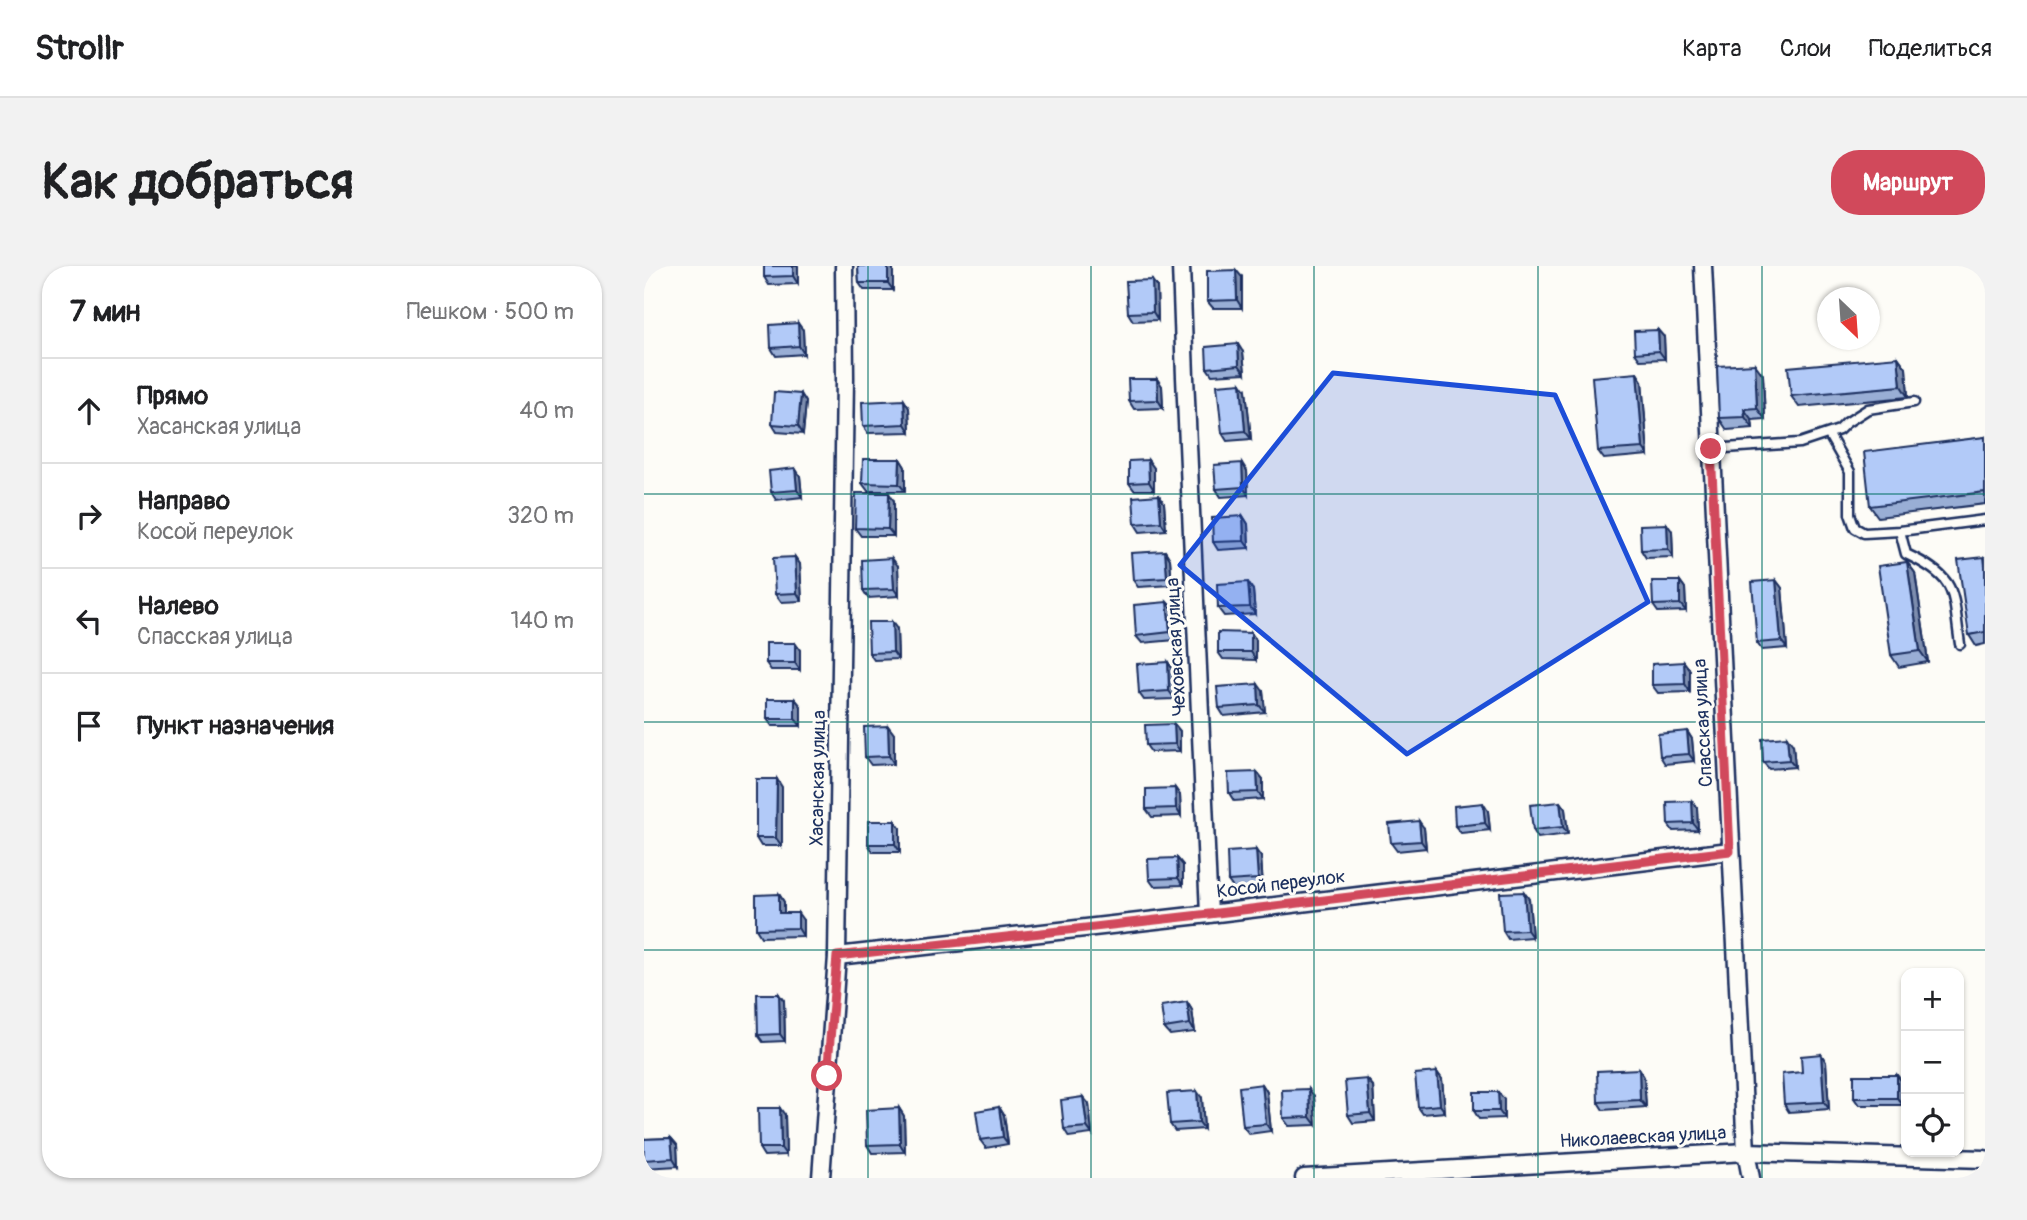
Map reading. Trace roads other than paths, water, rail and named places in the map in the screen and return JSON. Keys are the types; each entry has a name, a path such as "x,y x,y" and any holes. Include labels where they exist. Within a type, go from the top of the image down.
{"street":[{"name":"Хасанская улица","path":"821,1178 837,956 845,378 844,266"},
{"name":"Чеховская улица","path":"1181,266 1209,914"},
{"name":"Спасская улица","path":"1703,266 1730,851 1746,1152 1751,1178"},
{"name":"Косой переулок","path":"837,956 1730,851"},
{"name":"Николаевская улица","path":"1304,1178 1746,1152 1985,1159"}],"lane":[{"path":"1711,449 1800,443 1829,435 1868,410 1914,402"},
{"path":"1829,435 1850,472 1850,514 1855,528 1864,533 1985,520"},
{"path":"1900,531 1906,554 1931,566 1947,579 1952,591 1960,644"}]}
